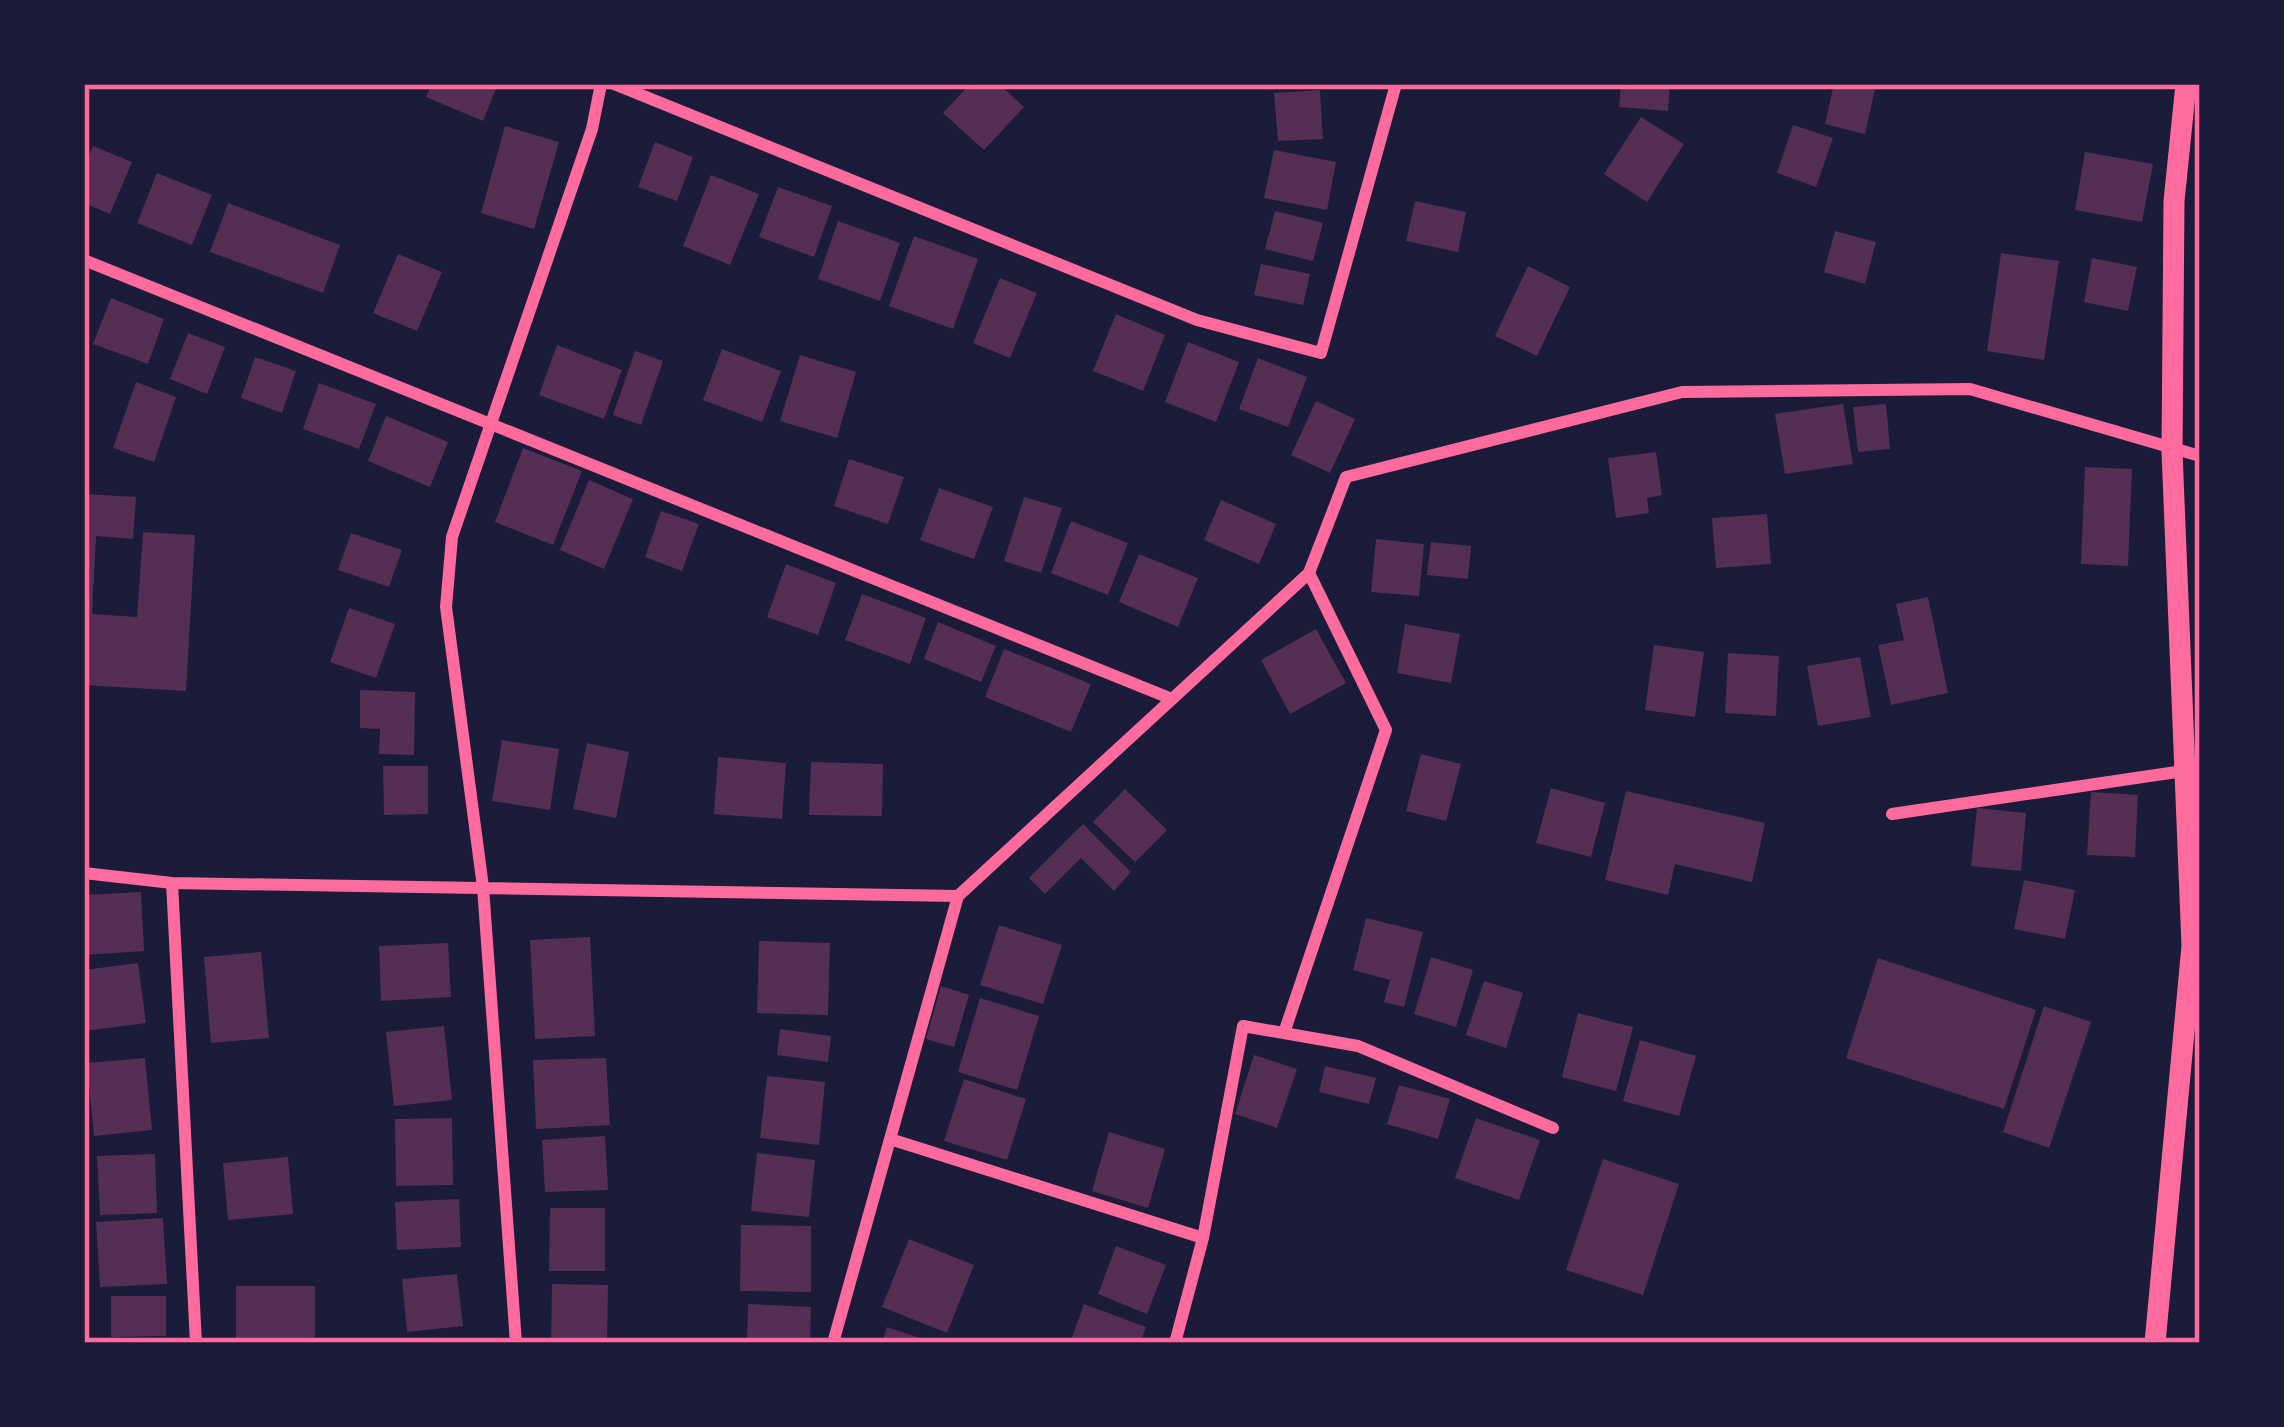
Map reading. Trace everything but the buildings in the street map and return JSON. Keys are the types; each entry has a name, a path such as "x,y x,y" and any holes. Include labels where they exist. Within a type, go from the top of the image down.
{"street":[{"path":"515,1343 483,887 446,608 452,537 495,423 592,129 601,84"},
{"path":"614,84 1197,320 1321,353 1396,84"},
{"path":"2158,1343 2198,960 2189,770 2180,202 2188,84"},
{"path":"84,260 1172,700"},
{"path":"833,1343 958,896 1309,573 1346,477 1682,392 1970,389 2184,454"},
{"path":"1284,1033 1386,730 1309,573"},
{"path":"1892,814 2189,770"},
{"path":"84,873 172,883 958,896"},
{"path":"172,883 196,1343"},
{"path":"1175,1343 1203,1238 1243,1026 1358,1046 1553,1128"},
{"path":"890,1139 1203,1238"}]}
